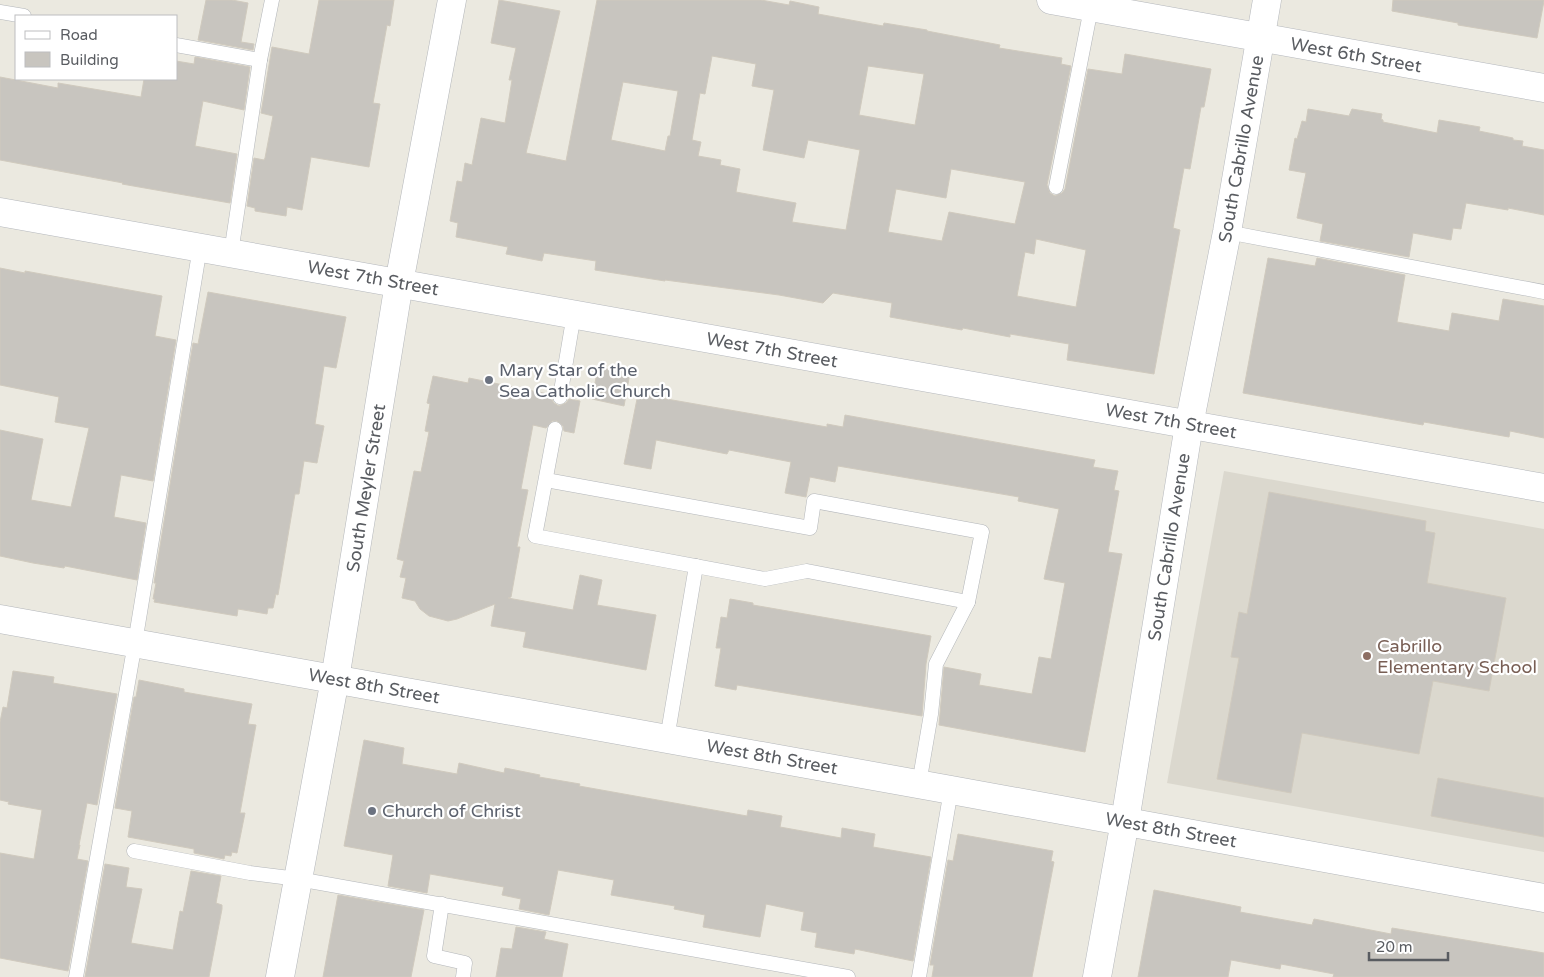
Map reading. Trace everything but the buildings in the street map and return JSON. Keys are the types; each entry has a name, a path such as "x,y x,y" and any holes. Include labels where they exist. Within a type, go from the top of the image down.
{"street":[{"name":"South Meyler Street","path":"280,977 335,679 399,283 452,0"},
{"name":"West 6th Street","path":"1051,0 1092,4 1260,38 1544,88"},
{"name":"South Cabrillo Avenue","path":"1097,977 1125,821 1189,424 1227,232 1267,0"},
{"name":"West 7th Street","path":"0,212 1544,488"},
{"name":"West 8th Street","path":"0,619 1544,898"}],"lane":[{"path":"231,253 260,60 272,0"},
{"path":"1056,188 1092,4"},
{"path":"0,12 18,15"},
{"path":"178,44 260,60"},
{"path":"1227,232 1544,292"},
{"path":"76,977 135,643 200,247"},
{"path":"560,397 574,314"},
{"path":"555,429 535,536 765,579 807,570 968,602"},
{"path":"546,480 810,528 814,501 982,532 968,602 936,664 931,714 920,784"},
{"path":"667,739 696,566"},
{"path":"919,977 951,790"},
{"path":"134,851 250,873 298,879 442,904 848,977"},
{"path":"442,904 434,956 465,963 463,977"}],"shaded area":[{"name":"Cabrillo Elementary School","path":"1224,471 1544,529 1544,852 1167,783"}],"place":[{"name":"Mary Star of the Sea Catholic Church","path":"489,380"},
{"name":"Cabrillo Elementary School","path":"1367,656"},
{"name":"Church of Christ","path":"372,811"}]}
